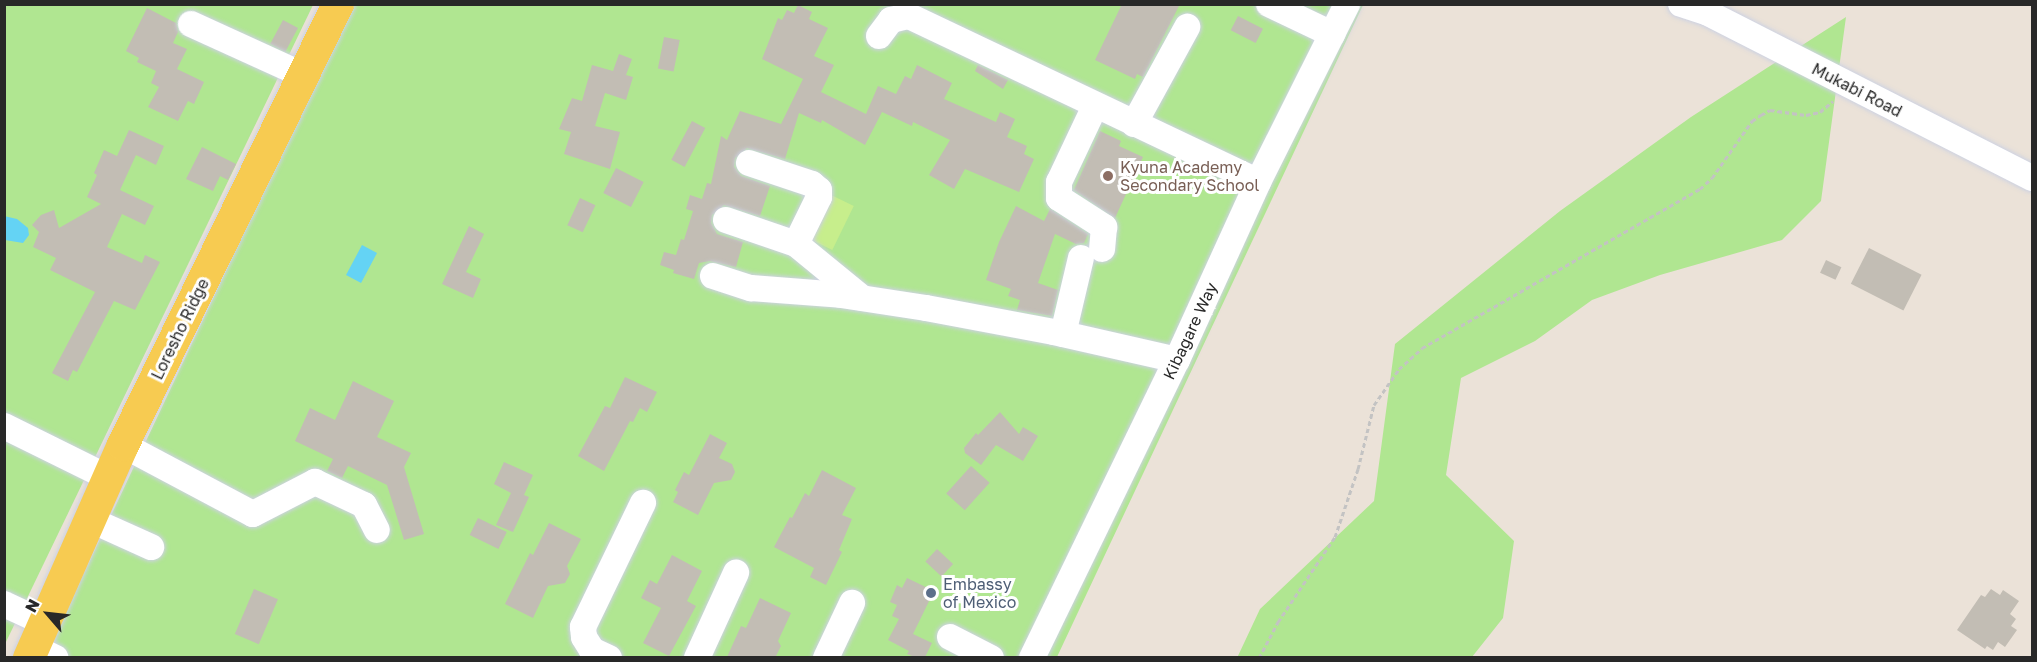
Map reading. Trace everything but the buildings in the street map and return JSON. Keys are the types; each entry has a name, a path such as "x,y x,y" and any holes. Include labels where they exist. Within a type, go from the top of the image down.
{"main road":[{"name":"Loresho Ridge","path":"41,646 123,445 305,76 338,4"}],"street":[{"path":"1269,4 1332,34"},
{"name":"Kibagare Way","path":"1032,657 1177,360 1258,182 1347,4"},
{"name":"Mukabi Road","path":"1681,4 1707,14 2032,178"},
{"path":"879,36 891,20 909,16 1258,182"},
{"path":"191,24 305,76"},
{"path":"1134,124 1187,27"},
{"path":"1064,334 1091,253 1104,227 1059,198 1059,182 1095,106"},
{"path":"749,163 812,184 819,190 819,197 796,244"},
{"path":"726,220 796,244 862,298"},
{"path":"713,276 751,288 862,298 1064,334 1177,360"},
{"path":"4,426 110,478"},
{"path":"123,445 253,514 315,482 364,505 377,530"},
{"path":"609,657 592,650 584,637 583,627 643,503"},
{"path":"91,520 151,547"},
{"path":"697,657 736,573"},
{"path":"826,657 852,603"},
{"path":"4,604 41,646"},
{"path":"950,637 991,657"}],"path":[{"path":"1259,657 1278,622 1335,537 1358,469 1374,405 1399,369 1422,348 1700,189 1712,178 1752,121 1761,115 1770,110 1806,116 1820,112 1848,86"}],"green space":[{"path":"4,5 313,5 5,644 4,644"},
{"path":"351,5 1363,5 1057,657 44,658"},
{"path":"1846,17 1821,201 1782,240 1660,275 1592,300 1535,341 1461,378 1446,475 1514,541 1503,618 1472,657 1237,658 1260,609 1374,501 1395,344 1560,211 1691,117"},
{"path":"825,192 854,206 832,250 804,236"}],"water":[{"path":"4,216 17,219 28,228 29,235 23,243 5,240"},
{"path":"362,245 377,253 361,283 346,275"}],"place":[{"name":"Kyuna Academy Secondary School","path":"1108,176"},
{"name":"Embassy of Mexico","path":"931,593"}]}
